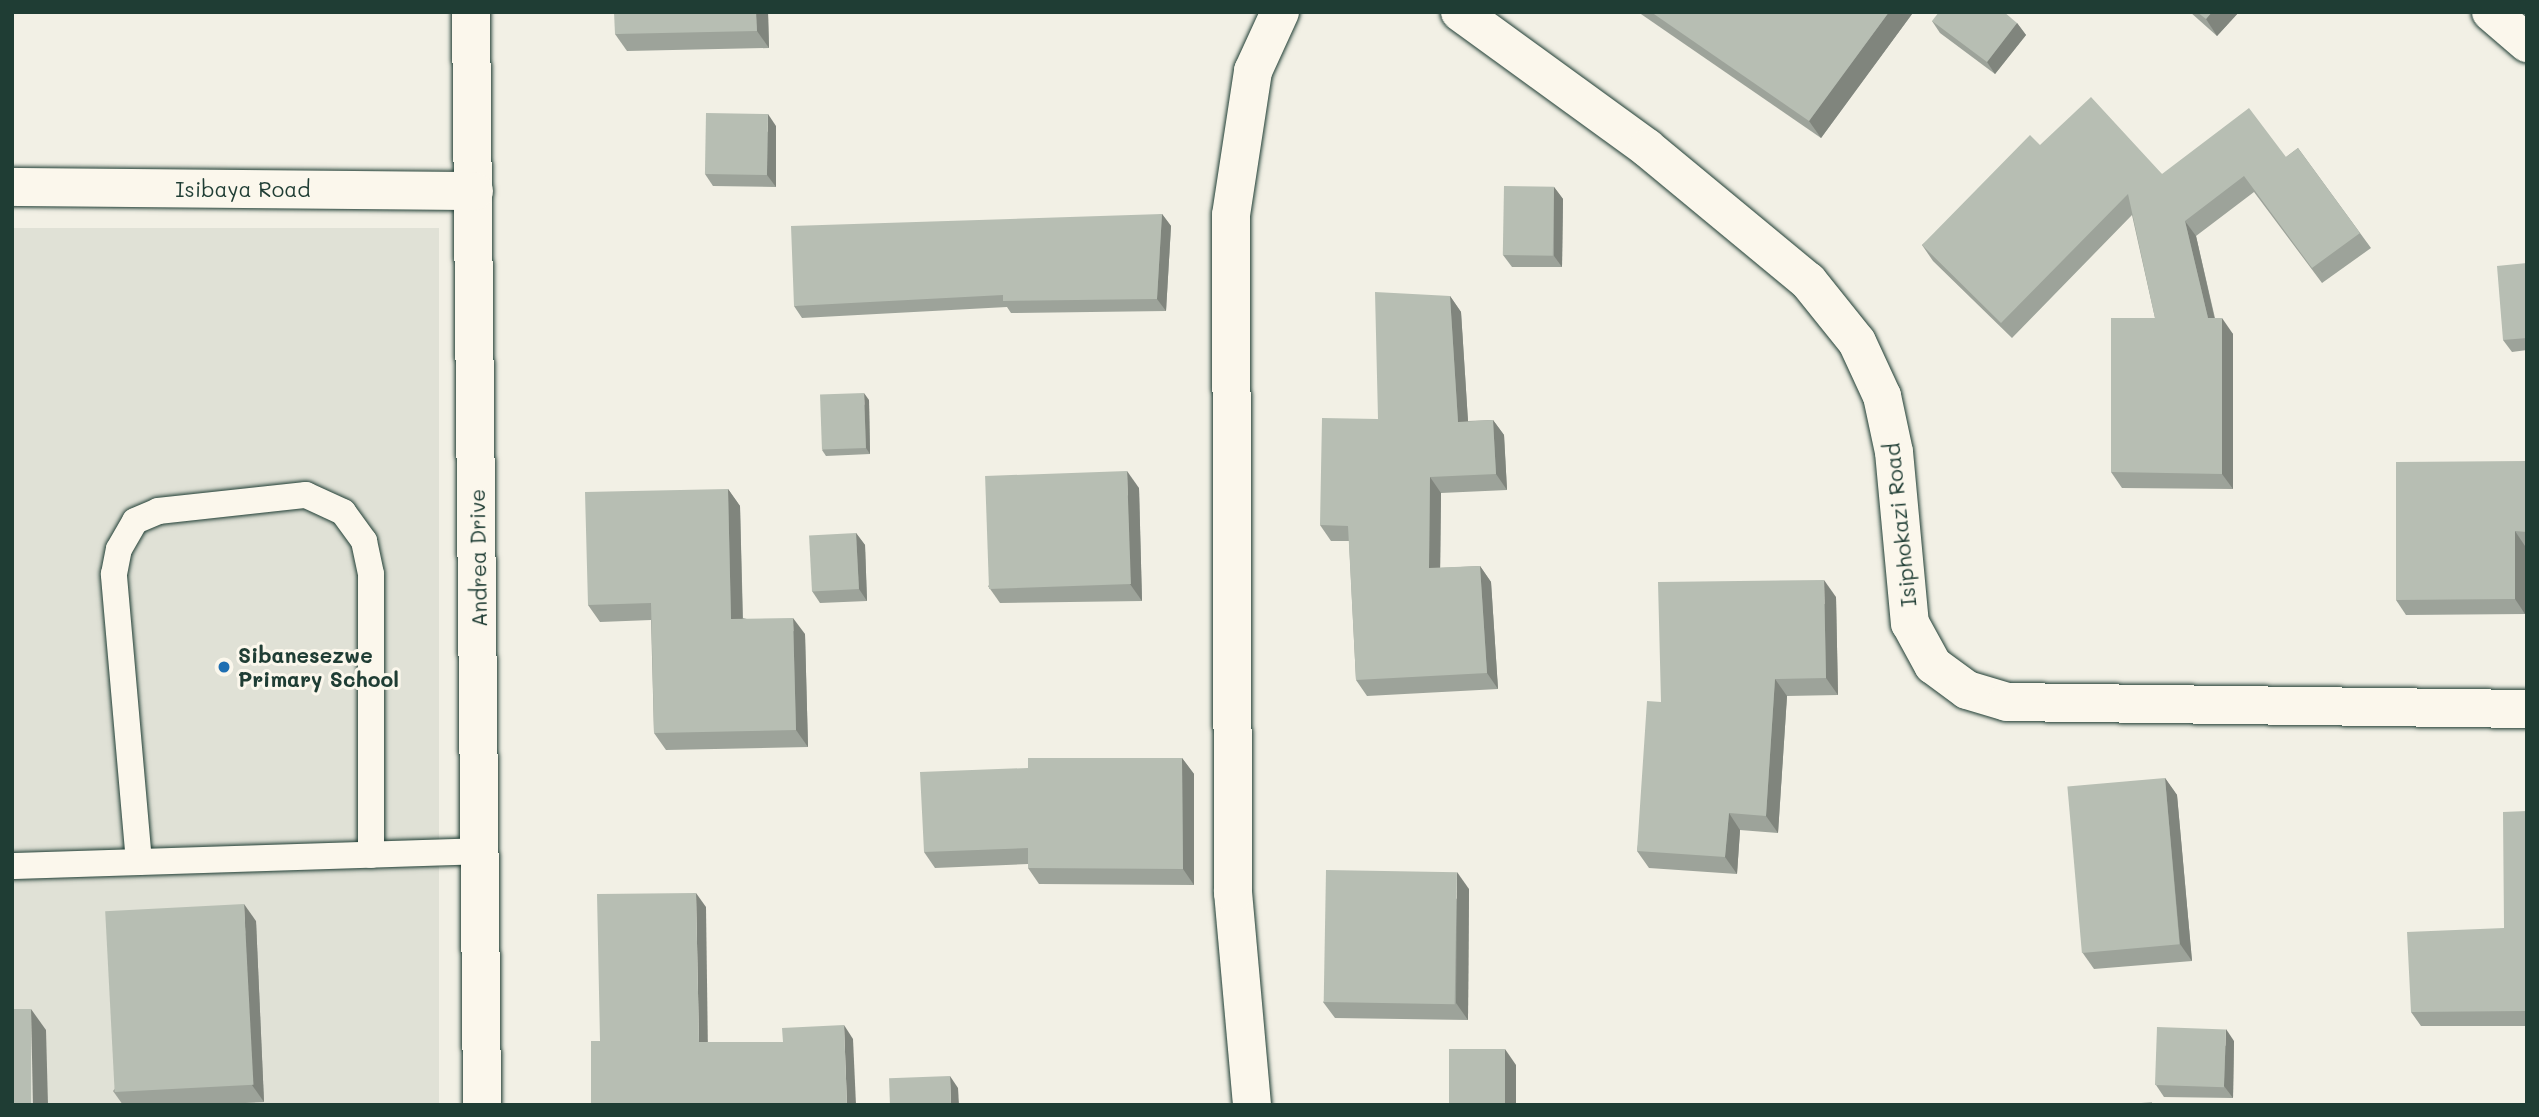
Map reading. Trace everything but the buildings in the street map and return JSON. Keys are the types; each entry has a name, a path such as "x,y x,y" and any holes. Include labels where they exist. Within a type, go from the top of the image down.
{"street":[{"name":"Andrea Drive","path":"471,12 482,1105"},
{"path":"1252,1105 1233,892 1231,215 1253,71 1280,12"},
{"name":"Isiphokazi Road","path":"1460,12 1647,148 1808,281 1857,342 1882,396 1894,452 1910,622 1933,665 1967,690 2007,702 2527,709"},
{"path":"2491,12 2527,43"},
{"name":"Isibaya Road","path":"12,187 474,191"}],"lane":[{"path":"139,862 114,573 119,549 135,521 158,511 306,495 343,512 364,541 371,574 371,855"},
{"path":"12,866 481,851"}],"shaded area":[{"name":"Sibanesezwe Primary School","path":"12,228 439,228 439,1105 12,1105"}],"place":[{"name":"Sibanesezwe Primary School","path":"224,667"}]}
